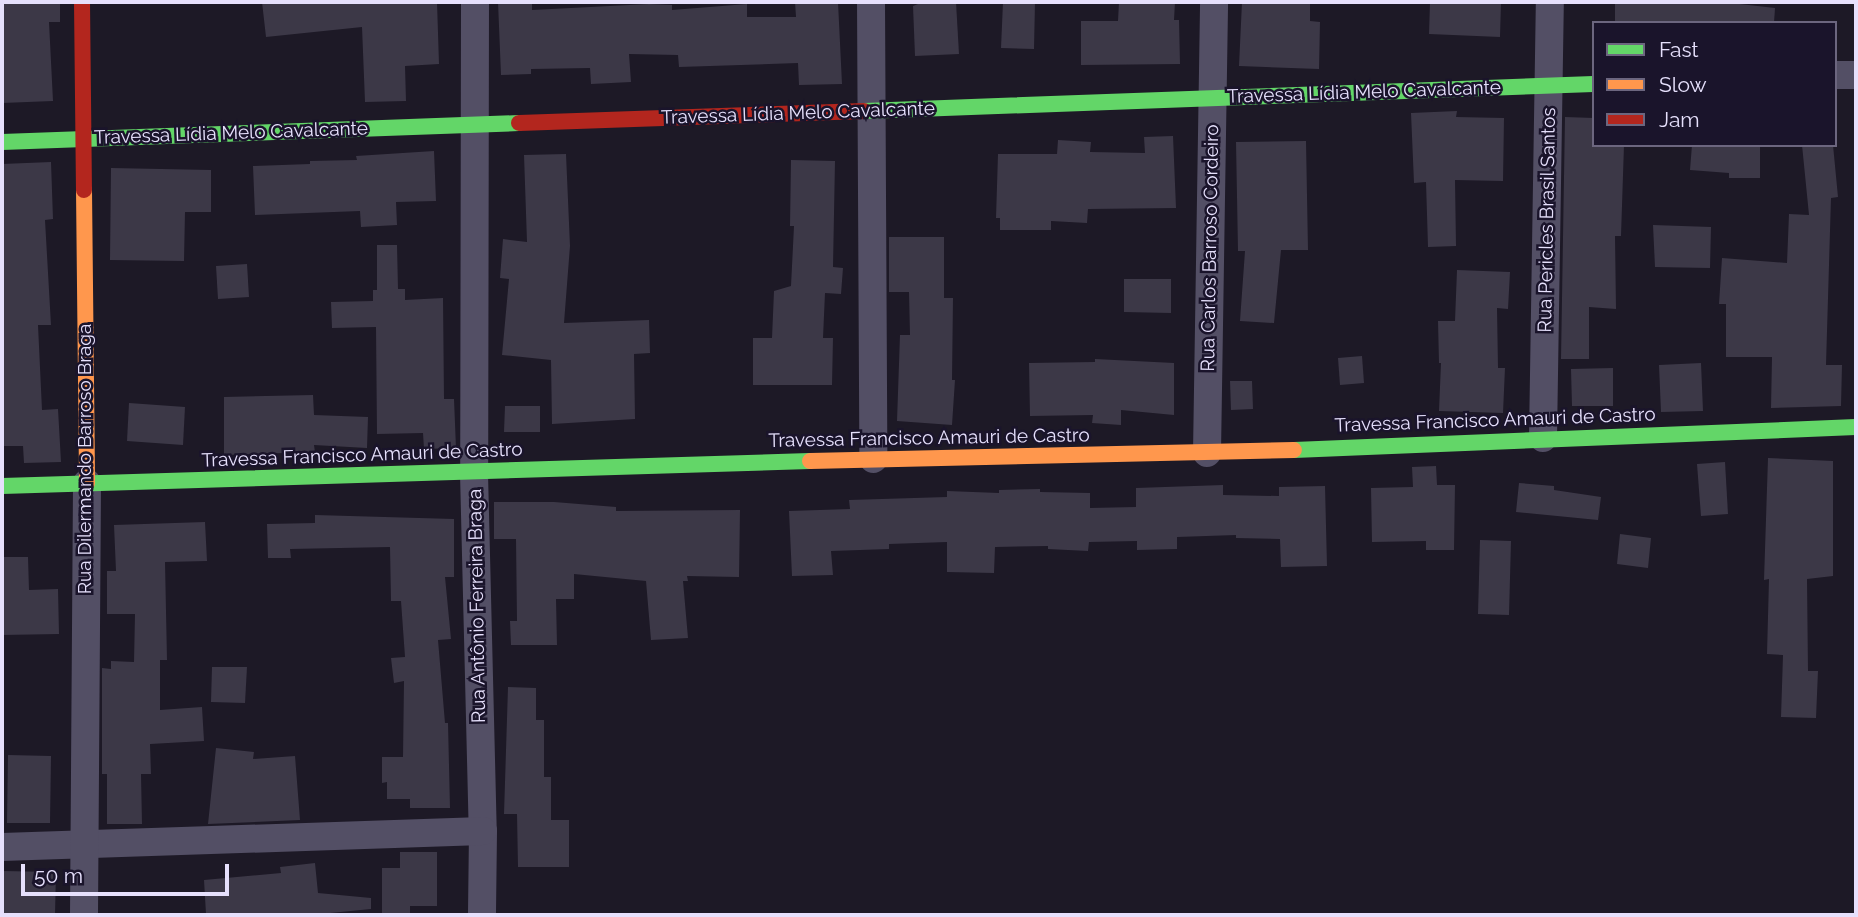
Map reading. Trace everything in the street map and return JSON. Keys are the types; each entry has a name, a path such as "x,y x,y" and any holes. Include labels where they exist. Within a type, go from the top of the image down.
{"street":[{"name":"Rua Dilermando Barroso Braga","path":"82,2 87,483 84,915"},
{"name":"Rua Antônio Ferreira Braga","path":"475,2 474,473 483,831 482,915"},
{"path":"871,2 873,459"},
{"name":"Rua Carlos Barroso Cordeiro","path":"1207,453 1214,2"},
{"name":"Rua Pericles Brasil Santos","path":"1543,438 1550,2"},
{"path":"1837,75 1856,75"},
{"name":"Travessa Lídia Melo Cavalcante","path":"2,142 1592,84"},
{"name":"Travessa Francisco Amauri de Castro","path":"2,485 873,459 1207,453 1856,427"},
{"path":"2,847 483,831"}],"building":[{"path":"2,2 60,2 60,22 49,22 53,101 2,103"},
{"path":"262,2 437,2 439,64 405,66 406,101 365,102 362,27 266,37"},
{"path":"498,2 532,2 532,10 649,4 672,5 672,10 747,4 747,17 796,17 795,2 838,2 842,84 799,85 798,63 679,67 678,55 629,54 631,82 591,84 590,68 531,69 531,74 501,75"},
{"path":"923,2 956,2 959,54 915,56 913,6"},
{"path":"1003,2 1035,2 1034,49 1001,48"},
{"path":"1119,2 1175,2 1174,20 1179,20 1180,64 1081,65 1081,21 1118,21"},
{"path":"1242,2 1310,2 1310,21 1320,22 1319,69 1239,66"},
{"path":"1430,2 1501,2 1500,37 1429,34"},
{"path":"1615,2 1722,2 1775,8 1774,21 1615,21"},
{"path":"1457,111 1456,117 1504,118 1503,181 1455,180 1456,246 1428,247 1426,182 1414,183 1411,113"},
{"path":"1565,117 1592,118 1592,147 1624,147 1621,236 1615,236 1616,309 1589,307 1589,359 1561,359"},
{"path":"1173,136 1176,208 1088,209 1087,223 1051,221 1051,230 1000,230 1000,218 996,218 998,154 1057,154 1058,140 1091,142 1090,152 1145,153 1144,137"},
{"path":"1306,141 1308,250 1281,250 1274,323 1240,321 1245,251 1238,251 1236,142"},
{"path":"1692,147 1760,147 1760,178 1729,178 1729,173 1690,170"},
{"path":"1802,147 1833,147 1838,197 1831,198 1826,365 1842,365 1841,406 1771,408 1772,357 1726,357 1726,304 1719,304 1722,258 1787,263 1789,214 1809,215"},
{"path":"434,151 436,201 396,202 397,225 361,227 360,211 255,215 253,166 310,164 310,161 357,160 356,156"},
{"path":"566,154 570,246 564,323 649,320 650,353 634,354 635,419 552,424 551,360 502,355 509,279 500,278 503,239 527,242 524,155"},
{"path":"791,160 835,161 833,267 843,268 841,294 825,293 823,338 833,338 832,385 753,385 753,338 772,338 774,291 791,286 794,226 790,226"},
{"path":"51,162 53,219 45,220 51,325 38,325 42,410 58,409 61,462 24,463 23,446 2,446 2,164"},
{"path":"111,168 211,170 211,212 185,212 184,261 110,260"},
{"path":"1653,225 1711,227 1710,268 1655,267"},
{"path":"889,237 944,237 944,298 953,298 952,380 955,380 952,425 897,421 900,335 910,335 909,292 889,292"},
{"path":"377,245 397,245 398,289 405,289 405,300 443,298 444,399 454,399 456,448 424,449 423,433 377,434 376,327 332,328 331,302 373,301 373,290 377,290"},
{"path":"247,264 249,297 218,299 216,266"},
{"path":"1457,270 1510,272 1508,309 1497,308 1498,368 1505,368 1503,413 1439,411 1441,363 1438,321 1455,321"},
{"path":"1124,279 1171,279 1171,313 1124,312"},
{"path":"1362,356 1364,383 1340,385 1338,358"},
{"path":"1095,359 1174,363 1174,415 1121,410 1121,425 1092,423 1093,415 1030,416 1029,363 1095,362"},
{"path":"1701,363 1703,411 1661,412 1659,365"},
{"path":"1613,368 1613,406 1572,406 1571,369"},
{"path":"1230,381 1252,381 1253,409 1231,410"},
{"path":"313,395 314,415 368,417 367,448 314,445 315,452 224,455 224,397"},
{"path":"129,403 185,407 183,445 127,441"},
{"path":"505,406 540,406 540,432 504,432"},
{"path":"1768,458 1833,461 1833,576 1807,579 1808,671 1818,671 1816,718 1781,717 1783,655 1767,654 1769,579 1764,580"},
{"path":"1725,462 1728,514 1701,516 1697,464"},
{"path":"1436,466 1437,485 1455,485 1454,550 1426,550 1426,541 1372,542 1371,488 1413,487 1412,467"},
{"path":"1519,483 1554,486 1554,490 1601,497 1598,520 1516,512"},
{"path":"1223,485 1223,495 1279,496 1279,487 1325,486 1327,566 1281,567 1280,539 1236,538 1236,535 1177,537 1177,549 1137,550 1137,541 1089,542 1088,551 1048,549 1048,546 995,547 994,573 947,572 947,542 889,544 889,549 831,551 833,575 792,576 789,511 850,509 849,500 947,497 947,491 999,493 999,490 1040,489 1040,492 1090,493 1090,508 1136,507 1136,488"},
{"path":"494,502 554,502 616,507 616,511 740,510 739,577 687,576 688,581 683,581 688,638 651,640 646,581 574,574 574,599 556,599 557,645 511,645 510,621 517,621 516,539 494,539"},
{"path":"315,515 454,519 454,577 445,577 451,639 438,640 445,723 448,723 450,808 410,808 410,799 387,799 387,782 382,783 382,757 403,757 404,681 394,683 391,658 405,657 401,601 391,601 390,547 290,549 291,558 268,558 267,524 315,523"},
{"path":"205,522 207,561 165,562 167,660 160,660 160,710 202,707 204,741 150,744 151,774 141,774 142,824 107,824 107,774 102,774 102,668 111,669 111,661 134,662 135,614 107,614 107,571 116,571 114,525"},
{"path":"1620,534 1651,538 1648,568 1617,564"},
{"path":"1480,540 1511,541 1509,615 1478,614"},
{"path":"2,557 28,557 29,590 58,589 59,634 2,635"},
{"path":"212,667 247,667 245,703 211,702"},
{"path":"508,687 536,688 536,720 544,720 544,777 551,777 551,820 569,820 569,867 518,867 517,814 504,814"},
{"path":"216,748 254,752 253,759 295,756 300,820 208,824"},
{"path":"8,755 51,756 50,823 7,823"},
{"path":"400,852 437,852 437,906 410,906 410,915 382,915 382,868 400,868"},
{"path":"315,863 318,893 371,898 371,909 310,915 206,914 204,880 281,873 280,867"},
{"path":"2,871 56,872 55,915 2,915"}],"traffic: fast":[{"path":"864,111 1592,84"},
{"path":"2,142 519,123"},
{"path":"1294,450 1856,427"},
{"path":"2,486 810,461"}],"traffic: slow":[{"path":"84,190 87,483"},
{"path":"810,461 1294,450"}],"traffic: jam":[{"path":"82,2 84,190"},
{"path":"519,123 864,111"}]}
